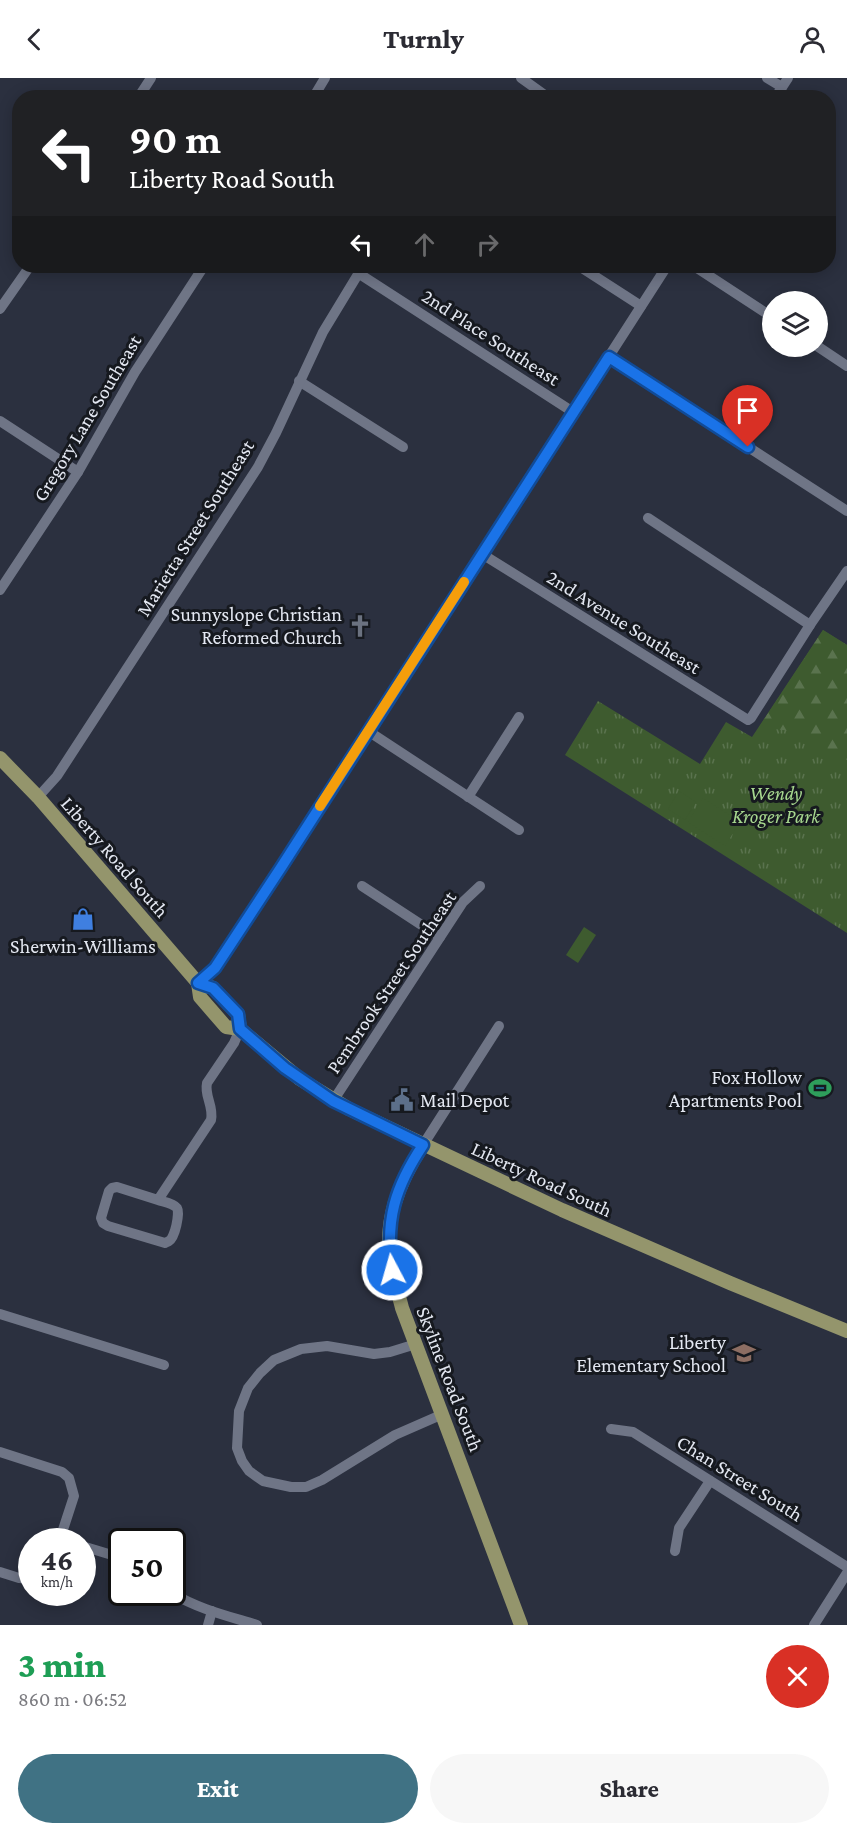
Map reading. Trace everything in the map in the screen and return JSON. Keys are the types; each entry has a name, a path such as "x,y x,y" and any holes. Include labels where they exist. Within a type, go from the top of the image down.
{"main road":[{"name":"Liberty Road South","path":"0,758 38,797 198,983 213,988 238,1014 240,1029 285,1068 333,1101 423,1145 675,1260 847,1331"},
{"name":"Skyline Road South","path":"423,1145 409,1167 395,1198 389,1234 392,1270 402,1308 521,1625"}],"street":[{"path":"521,78 538,90"},
{"path":"767,78 785,83"},
{"path":"0,309 25,273"},
{"name":"Gregory Lane Southeast","path":"0,590 78,472 135,372 199,273"},
{"name":"Marietta Street Southeast","path":"38,797 57,776 258,467 323,332 359,273"},
{"name":"2nd Place Southeast","path":"367,273 573,412"},
{"path":"590,273 641,306"},
{"path":"198,983 215,968 663,273"},
{"path":"705,273 762,310"},
{"path":"828,353 847,366"},
{"path":"609,357 847,511"},
{"path":"299,381 403,447"},
{"path":"0,421 78,472"},
{"path":"648,518 810,624 847,571"},
{"name":"2nd Avenue Southeast","path":"482,554 748,720 810,624"},
{"path":"468,797 519,717"},
{"path":"368,731 519,830"},
{"path":"362,886 440,937"},
{"name":"Pembrook Street Southeast","path":"333,1101 463,902 480,886"},
{"path":"423,1145 499,1026"},
{"path":"158,1200 211,1120 212,1106 206,1089 207,1083 240,1029"},
{"path":"117,1187 158,1200 175,1206 178,1210 179,1216 173,1238 169,1242 165,1243 108,1226 103,1222 104,1209 112,1188 117,1187"},
{"path":"0,1314 164,1365"},
{"path":"416,1344 374,1354 327,1346 301,1349 274,1360 248,1388 238,1411 237,1448 242,1461 249,1471 263,1481 291,1487 306,1486 322,1480 395,1435 443,1414"},
{"name":"Chan Street South","path":"611,1429 633,1432 847,1567"},
{"path":"0,1452 62,1472 69,1478 74,1496 66,1528"},
{"path":"675,1551 679,1528 710,1481"},
{"path":"0,1572 18,1578"},
{"path":"814,1625 847,1574"},
{"path":"186,1600 257,1625"},
{"path":"208,1625 212,1611"}],"green space":[{"name":"Wendy Kroger Park","path":"823,630 847,645 847,933 565,755 598,701 700,764 726,722 752,737"},
{"path":"823,630 847,645 847,760 799,732 759,727"},
{"path":"679,791 696,802 685,820 668,809"},
{"path":"703,798 740,822 725,846 688,822"},
{"path":"584,927 596,935 578,963 566,955"}],"water":[{"name":"Fox Hollow Apartments Pool","path":"826,1081 829,1089 814,1095 810,1087"}],"slow traffic":[{"path":"320,806 464,582"}],"place":[{"name":"Sunnyslope Christian Reformed Church","path":"360,626"},
{"name":"Sherwin-Williams","path":"83,919"},
{"name":"Fox Hollow Apartments Pool","path":"820,1088"},
{"name":"Mail Depot","path":"402,1100"},
{"name":"Liberty Elementary School","path":"744,1353"}],"route":[{"path":"392,1270 388,1248 393,1204 402,1180 423,1145 333,1101 300,1079 240,1029 238,1014 213,988 198,983 215,968 282,866 609,357 748,447"}]}
